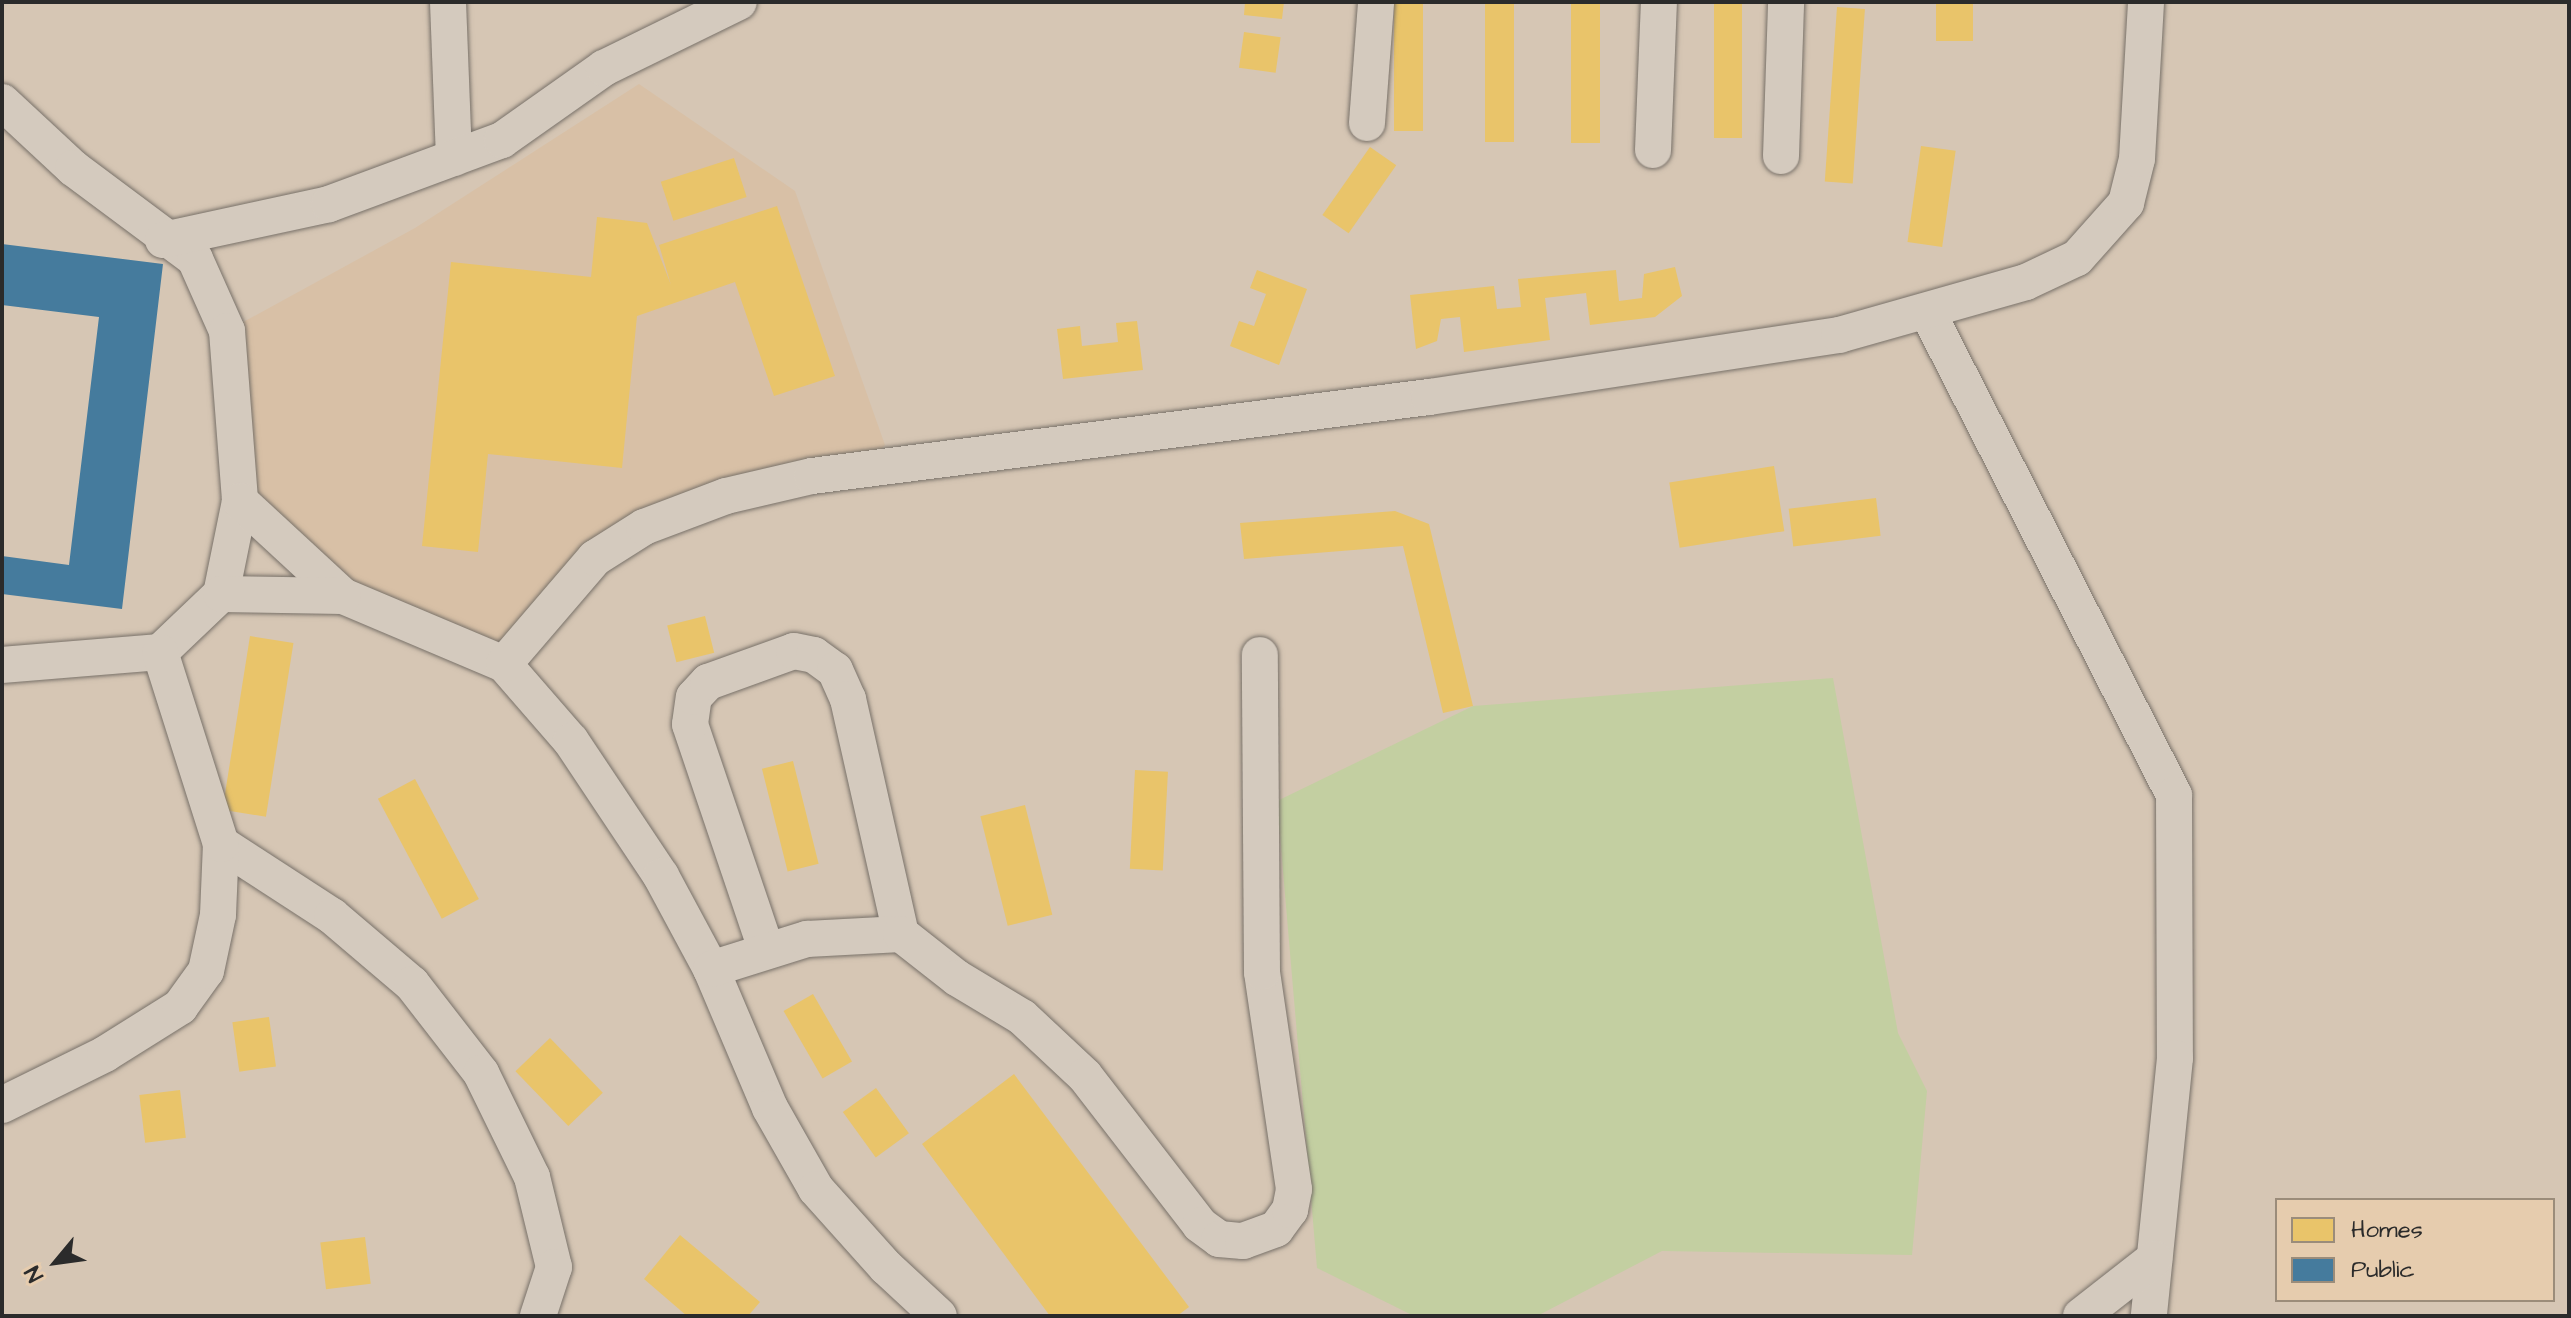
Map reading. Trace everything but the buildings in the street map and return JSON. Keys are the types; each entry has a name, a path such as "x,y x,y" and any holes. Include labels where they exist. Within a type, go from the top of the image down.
{"street":[{"path":"448,2 454,158"},
{"path":"163,240 329,204 502,140 604,68 739,2"},
{"path":"1367,123 1376,2"},
{"path":"1653,150 1659,2"},
{"path":"1781,156 1786,2"},
{"path":"504,664 595,558 644,527 726,496 826,474 1429,397 1839,335 1928,313 2026,282 2077,258 2126,203 2137,159 2146,2"},
{"path":"2,102 73,168 163,240 195,259 227,331 240,501 221,594 160,652 2,665"},
{"path":"1928,313 2174,795 2175,1058 2149,1316"},
{"path":"240,501 343,596 504,664 579,753 661,876 711,969 770,1108 816,1189 886,1267 939,1316"},
{"path":"221,594 343,596"},
{"path":"766,949 690,724 694,697 708,682 794,651 814,655 835,670 848,699 901,934 957,978 1022,1017 1085,1076 1200,1225 1219,1239 1243,1241 1276,1229 1290,1210 1294,1189 1262,972 1260,655"},
{"path":"2,1105 105,1054 180,1007 206,971 218,915 221,844 160,652"},
{"path":"221,844 332,916 412,984 481,1073 532,1177 554,1267 538,1316"},
{"path":"711,969 766,949 807,939 901,934"},
{"path":"2081,1316 2154,1259"}],"shaded area":[{"path":"639,84 795,191 885,445 865,468 644,527 504,664 343,596 240,501 227,331 415,228"}],"green space":[{"path":"1833,678 1898,1033 1927,1091 1912,1255 1662,1251 1537,1316 1414,1316 1317,1268 1277,801 1473,706"}]}
